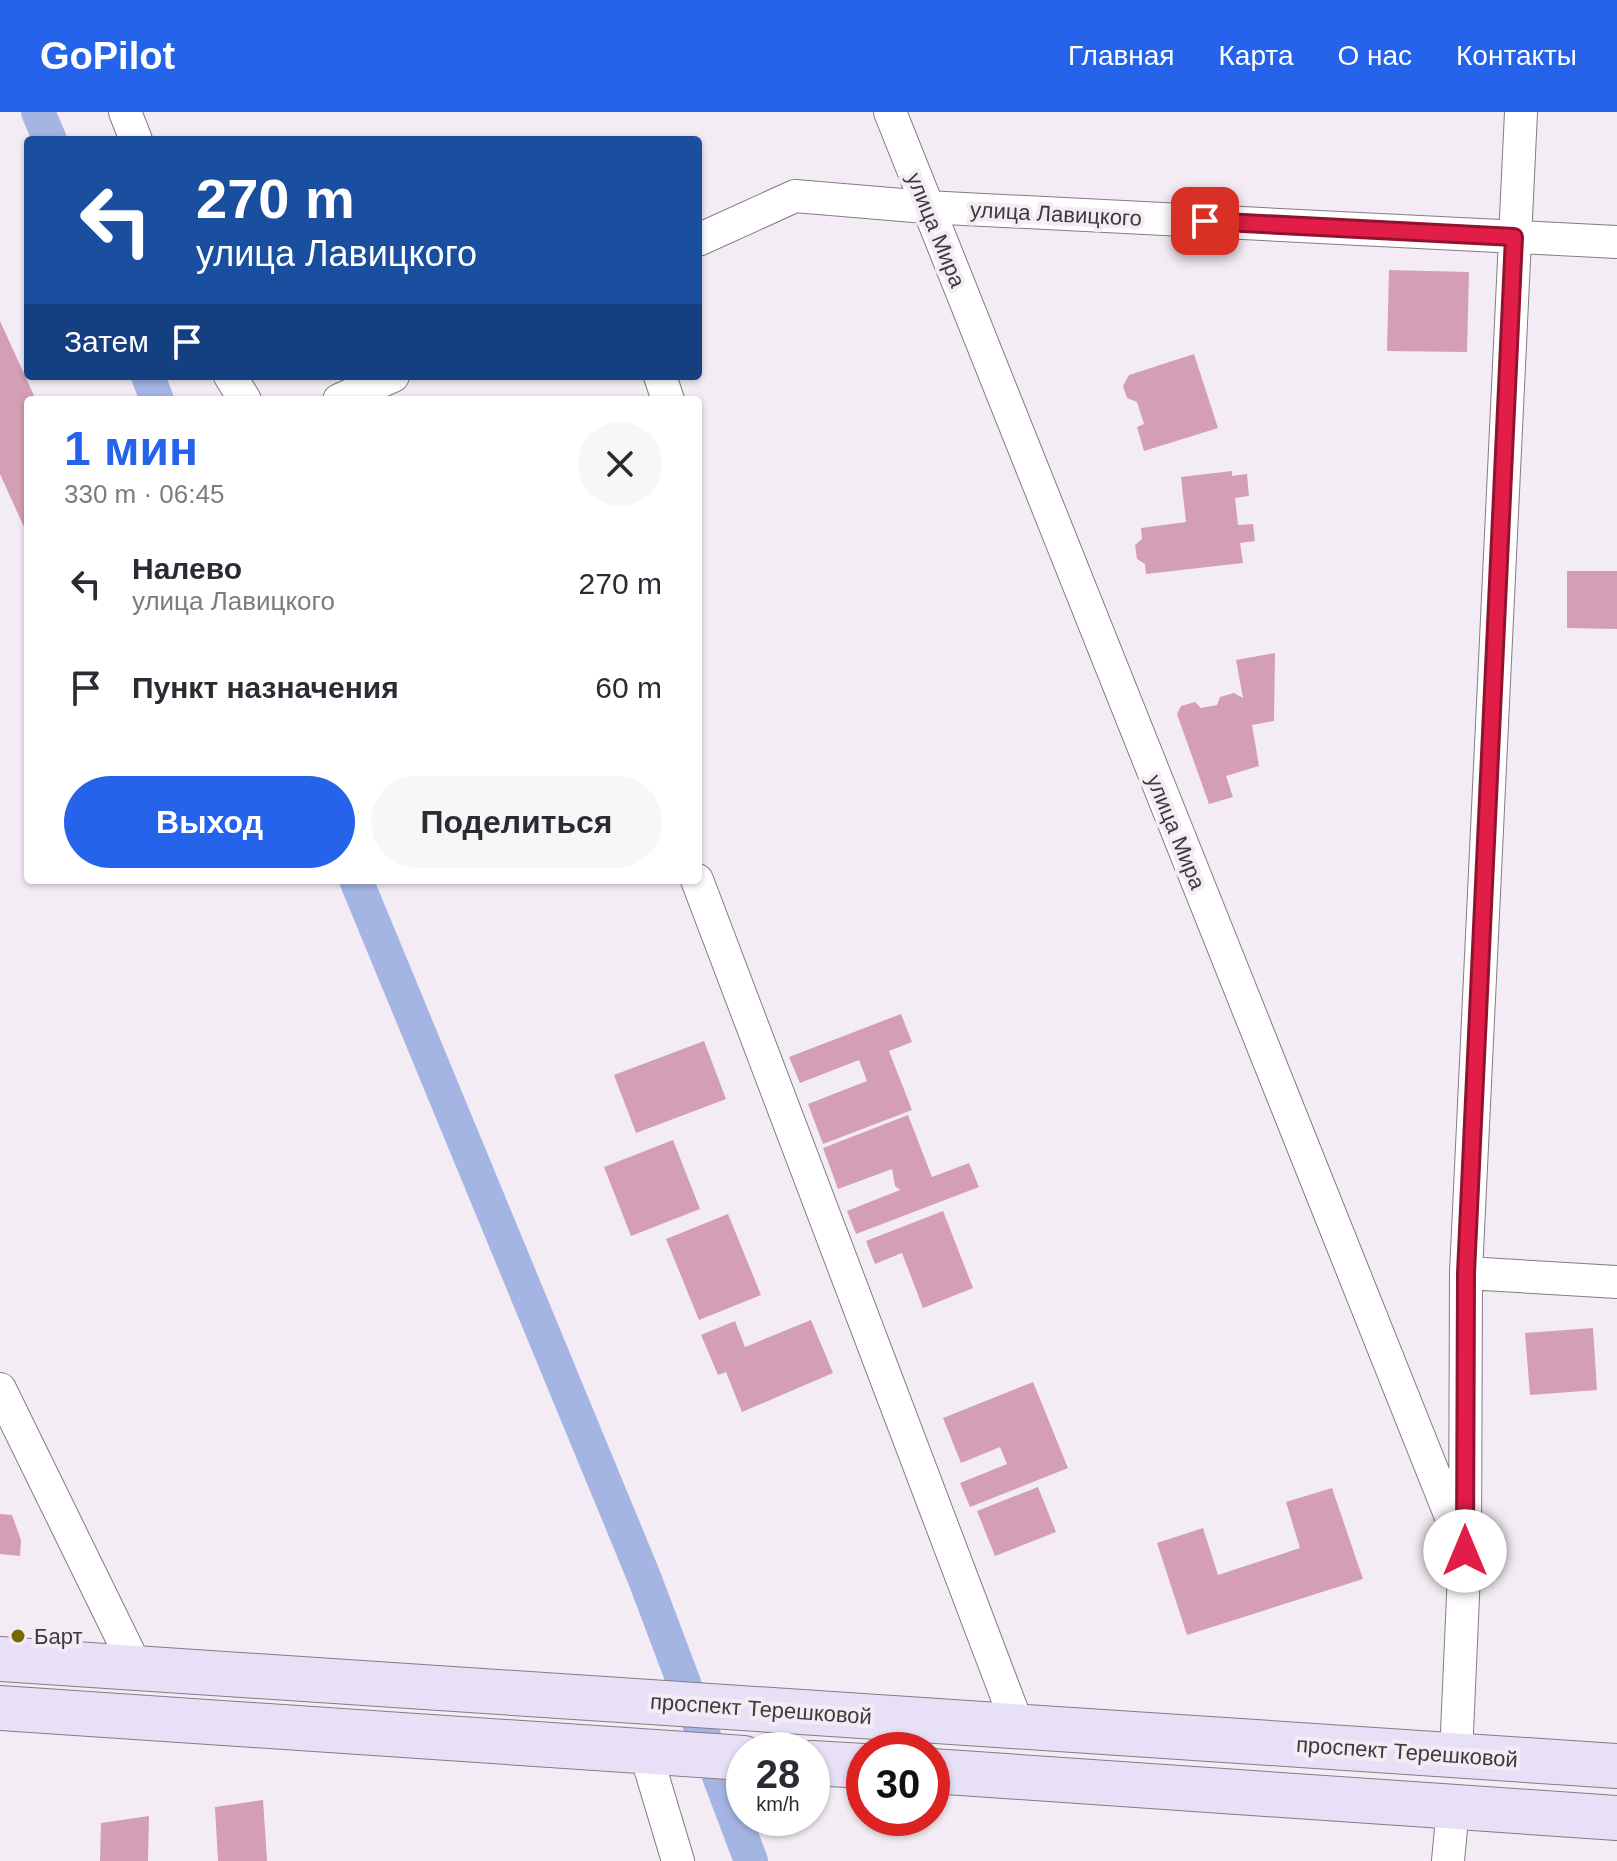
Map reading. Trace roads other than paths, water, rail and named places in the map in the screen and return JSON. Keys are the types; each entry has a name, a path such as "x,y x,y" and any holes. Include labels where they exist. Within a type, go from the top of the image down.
{"main road":[{"name":"проспект Терешковой","path":"0,1659 1617,1766"},
{"path":"0,1708 726,1757"},
{"path":"950,1772 1617,1818"}],"street":[{"path":"125,112 134,136"},
{"name":"улица Мира","path":"890,112 1465,1551"},
{"path":"1456,1755 1465,1551 1466,1273 1521,112"},
{"name":"улица Лавицкого","path":"702,238 795,196 926,207 1617,242"},
{"path":"348,396 384,380"},
{"path":"699,884 1018,1726"},
{"path":"1466,1273 1617,1282"},
{"path":"0,1389 136,1667"},
{"path":"645,1751 678,1861"},
{"path":"1448,1861 1453,1807"}],"waterway":[{"path":"38,112 48,136"},
{"path":"150,380 156,396"},
{"path":"358,884 644,1577 751,1861"}],"place":[{"name":"Барт","path":"18,1636"}]}
